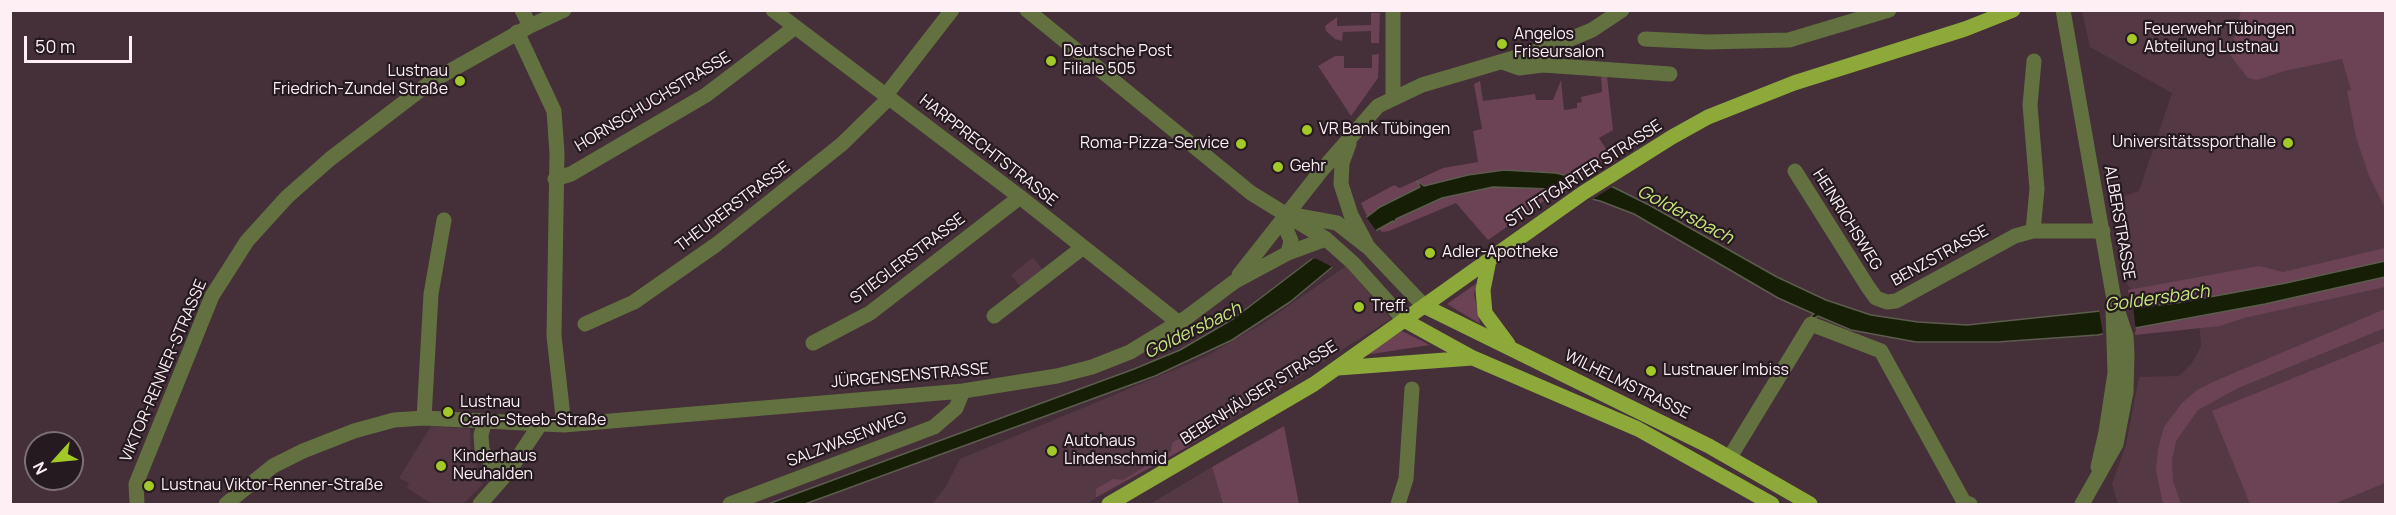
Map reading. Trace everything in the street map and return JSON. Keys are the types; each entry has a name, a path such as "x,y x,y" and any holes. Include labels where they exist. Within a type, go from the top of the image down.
{"main road":[{"name":"STUTTGARTER STRASSE","path":"1424,306 1583,193 1708,117 1818,75 1965,29 2013,10"},
{"path":"1489,260 1483,290 1485,313 1512,349"},
{"name":"BEBENHÄUSER STRASSE","path":"1109,504 1338,368 1424,306"},
{"name":"WILHELMSTRASSE","path":"1424,306 1730,458 1810,504"},
{"path":"1404,320 1473,358 1638,429 1772,504"},
{"path":"1338,368 1473,358"}],"street":[{"path":"522,10 524,29 554,111 554,336 564,425"},
{"name":"VIKTOR-RENNER-STRASSE","path":"137,504 136,484 212,296 247,242 287,197 356,139 432,81 524,29 564,10"},
{"name":"HARPPRECHTSTRASSE","path":"773,10 1020,197 1179,323"},
{"name":"THEURERSTRASSE","path":"585,324 634,302 717,244 842,144 888,97 952,10"},
{"path":"1027,10 1251,193 1326,239 1353,263 1404,320"},
{"path":"1393,10 1393,98"},
{"name":"JÜRGENSENSTRASSE","path":"1234,282 1286,214 1378,106 1443,78 1551,47 1592,30 1622,10"},
{"path":"1645,39 1708,42 1789,40 1889,10"},
{"name":"ALBERSTRASSE","path":"2063,10 2119,331 2106,432 2093,487 2082,504"},
{"name":"HORNSCHUCHSTRASSE","path":"555,177 571,174 706,95 795,28"},
{"path":"1502,62 1519,68 1543,65 1670,74"},
{"path":"2033,231 2037,189 2030,105 2034,62"},
{"path":"1352,136 1342,163 1341,184 1351,215 1369,248"},
{"name":"HEINRICHSWEG","path":"1795,171 1868,287"},
{"name":"STIEGLERSTRASSE","path":"813,343 870,313 1020,197"},
{"path":"1286,214 1336,223 1369,248 1424,306"},
{"path":"1286,214 1287,231 1291,241 1288,253"},
{"path":"226,504 273,466 303,451 354,431 394,420 424,418 431,294 444,220"},
{"name":"BENZSTRASSE","path":"1868,287 1876,298 1887,302 1896,301 1996,245 2033,231 2103,231"},
{"name":"JÜRGENSENSTRASSE","path":"424,418 539,426 564,425 963,392 1042,379 1092,367 1130,352 1179,323 1234,282 1288,253 1326,239"},
{"path":"994,316 1082,248"},
{"path":"1730,458 1811,324 1881,351 1964,502 1970,504"},
{"path":"1398,504 1406,479 1412,389"},
{"name":"SALZWASENWEG","path":"730,504 934,427 956,408 963,392"},
{"path":"485,421 482,450 492,464 509,471"},
{"path":"480,504 509,471 539,426"}],"shaded area":[{"path":"2082,11 2385,11 2385,504 2118,504 2112,484 2126,445 2139,377 2179,376 2192,363 2201,346 2199,321 2132,291 2127,284 2113,200 2139,191 2172,93 2090,47"},
{"path":"2241,11 2385,11 2385,208 2369,176 2356,137 2347,91 2351,90 2342,59 2284,71 2257,80 2248,78 2230,55"},
{"path":"1371,13 1380,13 1379,43 1371,43 1371,31 1343,32 1342,41 1335,39 1326,31 1325,26 1337,17 1337,26 1371,25"},
{"path":"1379,54 1378,78 1351,116 1318,66 1335,56 1344,56 1344,68 1372,68 1372,55"},
{"path":"1601,76 1607,76 1613,130 1599,138 1610,155 1488,240 1456,203 1382,232 1366,214 1361,203 1394,185 1400,188 1443,168 1478,162 1473,131 1482,129 1474,84 1480,81 1483,101 1535,94 1536,100 1553,100 1561,80 1564,110 1577,108 1577,103 1582,102 1581,97 1602,92"},
{"path":"1504,170 1556,173 1613,187 1777,277 1826,300 1871,315 1918,322 1967,325 2177,303 2286,283 2385,261 2385,277 2265,304 2097,335 1997,342 1916,342 1851,330 1818,316 1813,319 1811,316 1814,314 1778,298 1634,214 1600,201 1551,189 1493,187 1442,198 1396,219 1394,223 1393,221 1377,230 1290,302 1232,340 1155,376 805,504 768,504 1180,350 1233,319 1380,207 1420,187 1417,181 1424,186 1468,175"},
{"path":"2385,248 2385,287 2244,318 2220,326 2135,335 2128,290 2259,266 2283,272"},
{"path":"1033,257 1047,275 1025,292 1011,275"},
{"path":"1346,266 1391,319 1189,446 1086,504 932,504 945,488 960,459 1203,358 1262,324"},
{"path":"1477,283 1474,293 1480,324 1447,304"},
{"path":"2385,309 2385,328 2238,388 2198,410 2176,441 2172,460 2173,481 2181,504 2163,504 2156,471 2158,449 2164,427 2181,404 2197,390 2215,381"},
{"path":"1402,331 1430,345 1365,355"},
{"path":"2385,341 2385,483 2334,504 2250,504 2212,411"},
{"name":"Kinderhaus Neuhalden","path":"431,426 470,429 471,450 478,470 476,477 483,484 463,504 432,504 407,488 409,483 399,478"},
{"path":"1284,426 1299,504 1223,504 1212,467"},
{"path":"1185,438 1191,440 1189,446 1096,497 1096,489 1113,479 1123,480 1171,451 1172,443 1176,440"},
{"path":"1212,467 1223,504 1150,504"}],"pier":[{"path":"1583,176 1615,185 1590,201 1558,194"},
{"path":"1364,214 1378,233 1336,269 1317,259 1308,258"},
{"path":"2133,305 2136,332 2103,335 2099,310"}],"place":[{"name":"Feuerwehr Tübingen Abteilung Lustnau","path":"2132,39"},
{"name":"Angelos Friseursalon","path":"1502,44"},
{"name":"Deutsche Post Filiale 505","path":"1051,61"},
{"name":"Lustnau Friedrich-Zundel Straße","path":"460,81"},
{"name":"VR Bank Tübingen","path":"1307,130"},
{"name":"Universitätssporthalle","path":"2288,143"},
{"name":"Roma-Pizza-Service","path":"1241,144"},
{"name":"Gehr","path":"1278,167"},
{"name":"Adler-Apotheke","path":"1430,253"},
{"name":"Treff.","path":"1359,307"},
{"name":"Lustnauer Imbiss","path":"1651,371"},
{"name":"Lustnau Carlo-Steeb-Straße","path":"448,412"},
{"name":"Autohaus Lindenschmid","path":"1052,451"},
{"name":"Kinderhaus Neuhalden","path":"441,466"},
{"name":"Lustnau Viktor-Renner-Straße","path":"149,486"}],"water label":[{"name":"Goldersbach","path":"1685,215"},
{"name":"Goldersbach","path":"2157,299"},
{"name":"Goldersbach","path":"1193,331"}]}
